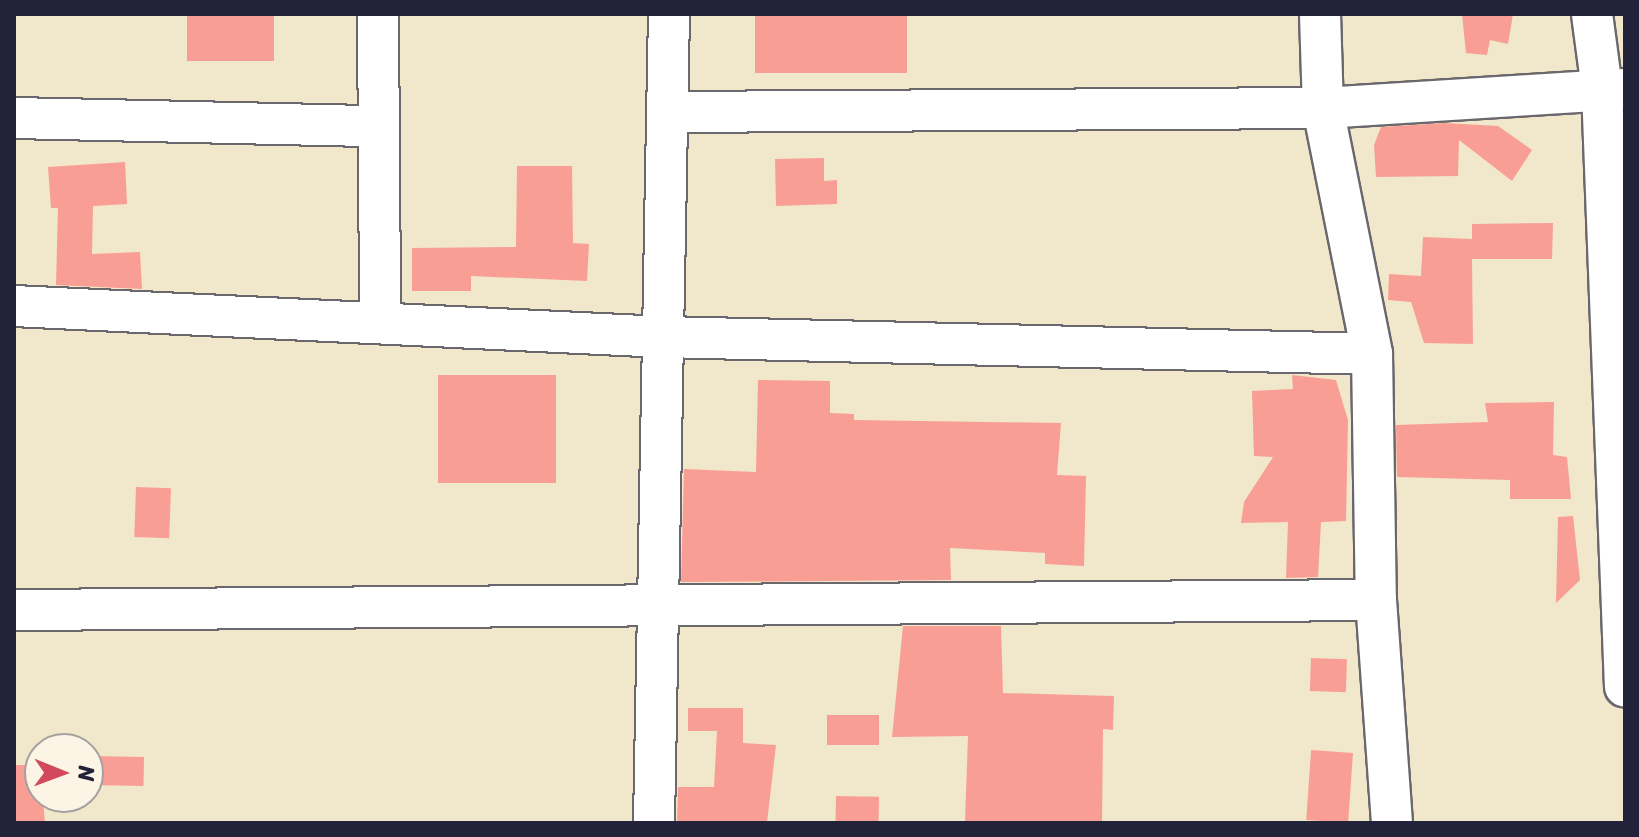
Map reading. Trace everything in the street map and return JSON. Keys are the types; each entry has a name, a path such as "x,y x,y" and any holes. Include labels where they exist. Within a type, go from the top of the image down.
{"street":[{"path":"378,14 380,323"},
{"path":"654,823 669,14"},
{"path":"1320,14 1323,108 1372,354 1376,600 1392,823"},
{"path":"1592,14 1613,89 1625,687"},
{"path":"667,112 1323,108 1613,89"},
{"path":"14,118 379,126"},
{"path":"14,306 663,337 1372,354"},
{"path":"14,610 1376,600"}],"building":[{"path":"187,14 274,14 274,61 187,61"},
{"path":"755,14 907,14 907,73 755,73"},
{"path":"1462,14 1513,14 1508,44 1490,40 1487,55 1466,53"},
{"path":"1444,123 1498,126 1532,150 1512,181 1459,140 1458,176 1376,177 1374,145 1381,127"},
{"path":"824,158 824,181 837,180 837,204 776,206 775,159"},
{"path":"125,162 127,204 93,206 92,254 140,252 142,289 56,285 58,208 51,208 48,167"},
{"path":"517,166 572,166 573,243 589,244 587,281 471,276 471,291 412,291 412,248 516,247"},
{"path":"1553,223 1552,259 1472,259 1473,344 1424,343 1411,302 1388,300 1389,274 1421,276 1423,237 1472,239 1472,224"},
{"path":"438,375 556,375 556,483 438,483"},
{"path":"1292,375 1336,380 1348,420 1346,521 1321,522 1318,577 1286,578 1288,522 1241,523 1244,502 1273,457 1254,456 1252,391 1293,389"},
{"path":"758,380 830,381 830,413 854,414 854,420 1061,423 1057,475 1086,476 1084,566 1045,564 1045,553 950,548 951,580 681,582 684,469 756,472"},
{"path":"1554,402 1553,455 1567,457 1571,499 1510,499 1510,480 1397,477 1396,425 1488,422 1485,403"},
{"path":"136,487 171,488 169,538 134,537"},
{"path":"1573,516 1580,580 1556,603 1558,517"},
{"path":"903,626 1001,626 1003,693 1114,696 1113,730 1103,729 1102,823 965,822 968,736 892,737"},
{"path":"1311,658 1347,659 1346,692 1310,691"},
{"path":"688,708 743,708 743,743 776,745 767,823 677,823 678,787 714,787 717,731 688,731"},
{"path":"827,715 879,715 879,745 827,745"},
{"path":"1311,750 1353,753 1348,823 1306,820"},
{"path":"104,756 144,757 143,786 104,785"},
{"path":"14,765 24,765 24,813 44,813 45,823 14,823"},
{"path":"836,796 879,797 879,823 836,823"}]}
